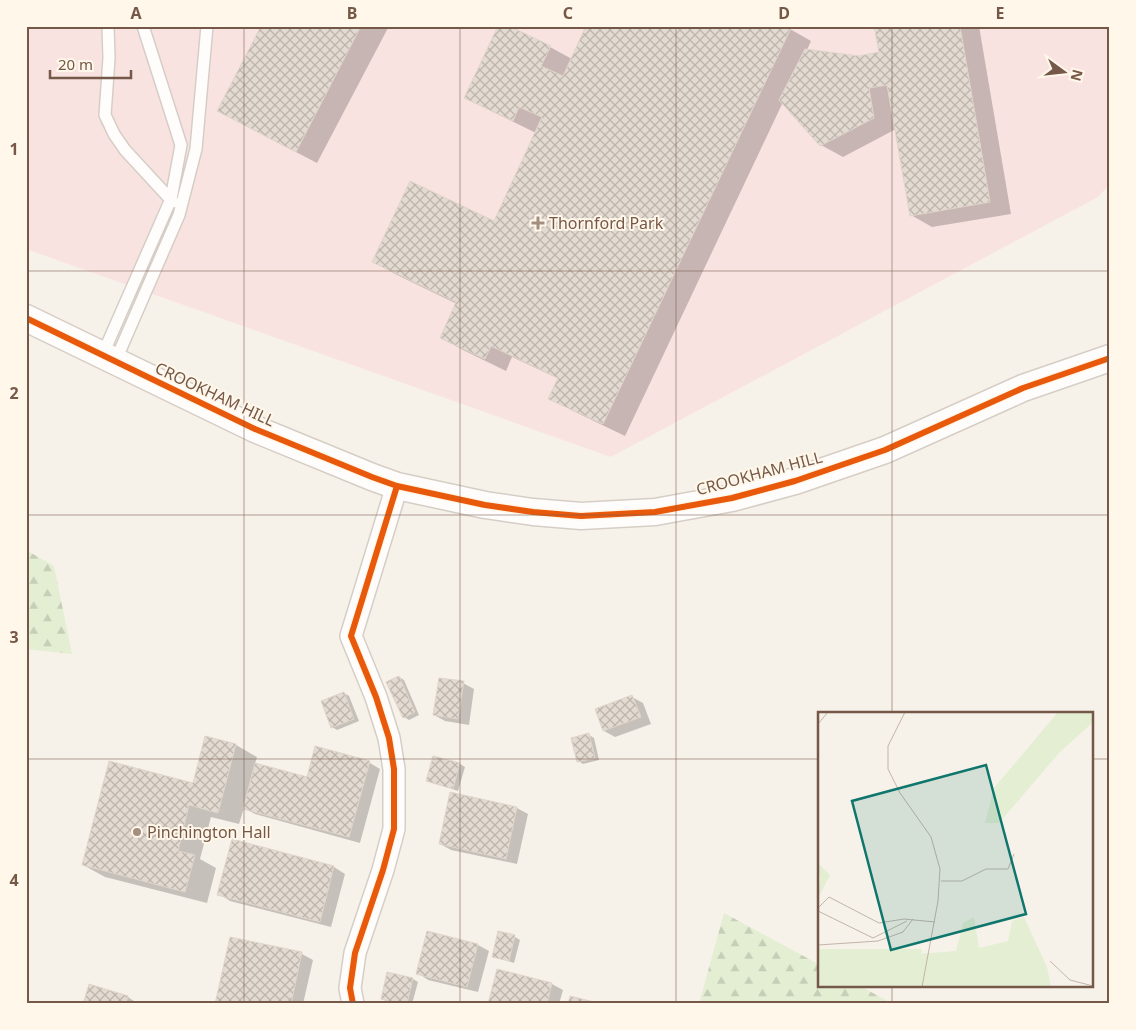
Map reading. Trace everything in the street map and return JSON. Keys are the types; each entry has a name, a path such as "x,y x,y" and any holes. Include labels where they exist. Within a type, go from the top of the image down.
{"street":[{"name":"CROOKHAM HILL","path":"26,318 255,429 397,486 485,505 533,512 582,516 664,511 732,498 795,480 920,435 1023,388 1110,358"},
{"path":"353,1004 350,988 355,953 394,829 394,769 390,738 376,697 351,636 397,486"}],"lane":[{"path":"108,26 109,58 105,114 114,134 125,150 171,199 179,215"},
{"path":"108,359 171,199 181,145 143,26"},
{"path":"108,359 179,215 196,149 207,26"}],"shaded area":[{"name":"Thornford Park","path":"30,26 1110,26 1110,184 1098,197 611,457 26,249 26,42"}],"green space":[{"path":"26,550 54,566 72,654 26,649"},
{"path":"724,913 818,964 818,988 864,988 893,1004 699,1004"}],"building":[{"path":"261,26 361,26 296,152 217,111"},
{"path":"498,26 509,26 551,46 541,66 563,76 586,26 787,26 791,28 603,424 548,399 558,378 491,346 485,359 440,338 456,302 372,262 410,181 494,221 542,117 519,107 513,121 464,98"},
{"path":"874,26 960,26 990,202 910,216 887,85 869,88 874,118 820,146 779,100 805,49 859,56 879,52"},
{"path":"399,676 415,712 403,718 386,682"},
{"path":"439,678 464,681 458,719 433,715"},
{"path":"344,692 354,719 331,728 321,701"},
{"path":"632,695 641,717 603,731 595,709"},
{"path":"589,733 595,758 577,762 571,738"},
{"name":"Pinchington Hall","path":"205,736 236,744 218,813 189,805 178,851 195,855 185,892 82,865 109,761 193,783"},
{"path":"315,746 370,761 349,837 243,809 255,763 307,777"},
{"path":"433,756 460,763 453,789 426,781"},
{"path":"450,792 517,807 506,859 439,844"},
{"path":"232,839 334,866 320,922 217,895"},
{"path":"427,931 478,944 467,987 416,974"},
{"path":"498,931 515,935 509,961 492,957"},
{"path":"230,937 302,952 291,1004 215,1004"},
{"path":"497,969 552,983 547,1004 488,1004"},
{"path":"387,972 413,978 407,1004 399,1004 381,999"},
{"path":"89,984 128,996 126,1004 83,1004"},
{"path":"570,996 602,1004 568,1004"}],"cycle path":[{"path":"26,318 255,429 397,486 485,505 581,516 655,512 732,498 795,481 885,450 1023,388 1110,358"},
{"path":"353,1004 350,988 355,953 383,870 394,829 394,769 389,738 376,697 351,636 397,486"}],"place":[{"name":"Thornford Park","path":"538,223"},
{"name":"Pinchington Hall","path":"137,832"}]}
